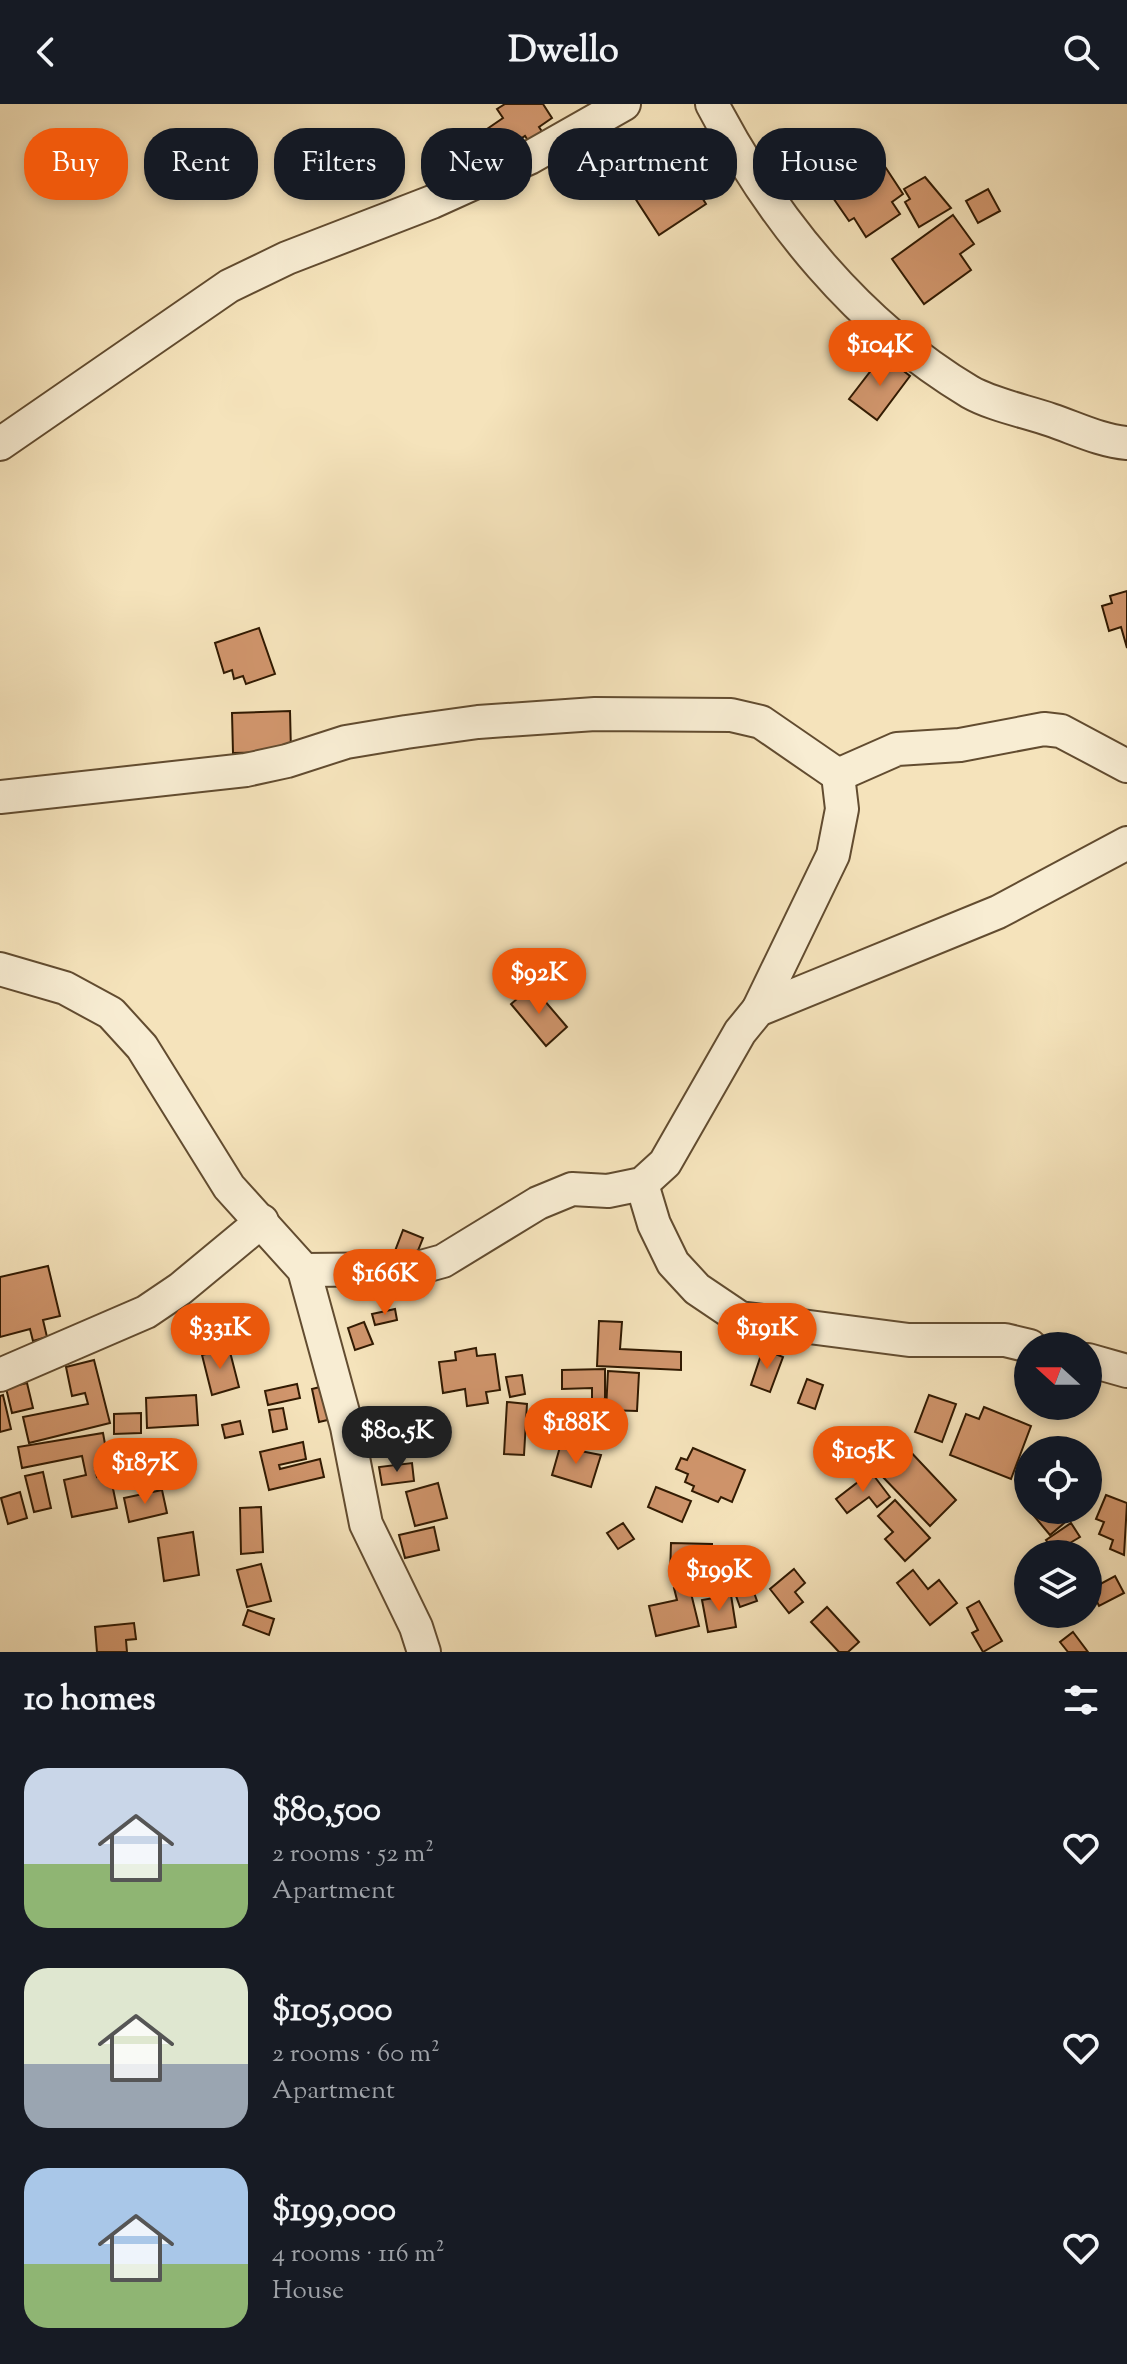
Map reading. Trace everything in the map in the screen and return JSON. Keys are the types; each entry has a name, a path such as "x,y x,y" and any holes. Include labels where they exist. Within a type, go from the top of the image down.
{"street":[{"path":"0,444 229,286 287,258 419,207 529,158 624,104"},
{"path":"712,104 732,142 792,228 852,303 921,359 973,393 1127,443"},
{"path":"0,797 246,770 346,742 406,732 478,722 595,714 731,715 761,722 838,775 842,809 833,855 758,1010 740,1032 665,1163 642,1184 608,1191 572,1189 538,1203 443,1261 414,1269 304,1270"},
{"path":"838,775 897,749 960,745 1044,729 1061,731 1127,766"},
{"path":"758,1010 998,912 1127,843"},
{"path":"0,969 65,988 111,1013 142,1047 229,1187 304,1270 347,1427 366,1524 416,1627 424,1652"},
{"path":"642,1184 654,1224 673,1263 697,1289 740,1318 909,1340 1014,1342"},
{"path":"0,1375 146,1312 180,1289 262,1221"},
{"path":"1102,1364 1127,1371"}],"building":[{"path":"505,104 543,104 552,118 539,127 543,133 532,140 532,128 488,128 503,118 497,109"},
{"path":"886,168 903,194 892,202 900,214 866,237 854,218 849,221 835,200 886,200"},
{"path":"925,177 951,208 919,227 905,202 910,199 904,189"},
{"path":"988,189 1000,211 978,223 966,201"},
{"path":"636,200 704,200 706,204 659,235"},
{"path":"953,215 974,244 960,254 971,270 924,304 892,259"},
{"path":"883,355 910,376 877,420 849,399"},
{"path":"1127,591 1127,648 1121,627 1109,631 1102,606 1112,603 1110,596"},
{"path":"259,628 275,674 246,684 243,676 234,679 232,670 224,673 215,643"},
{"path":"290,711 291,752 233,753 232,713"},
{"path":"532,986 567,1027 546,1046 511,1004"},
{"path":"403,1230 423,1238 415,1258 395,1251"},
{"path":"48,1266 60,1316 43,1320 47,1337 33,1341 30,1329 0,1337 0,1277"},
{"path":"395,1309 397,1320 375,1325 372,1314"},
{"path":"599,1321 622,1322 620,1349 681,1352 681,1370 597,1366"},
{"path":"364,1322 373,1344 355,1350 348,1328"},
{"path":"229,1348 239,1387 212,1395 202,1355"},
{"path":"476,1348 477,1356 495,1354 500,1390 486,1392 488,1403 467,1406 465,1389 443,1393 439,1362 456,1360 455,1352"},
{"path":"763,1349 783,1357 770,1392 751,1385"},
{"path":"94,1360 110,1423 29,1443 23,1417 88,1404 85,1393 72,1396 66,1367"},
{"path":"605,1369 605,1399 592,1400 592,1388 562,1389 562,1370"},
{"path":"608,1371 639,1373 637,1411 606,1410"},
{"path":"522,1375 525,1394 510,1397 506,1377"},
{"path":"807,1379 823,1385 815,1409 798,1403"},
{"path":"27,1383 33,1408 12,1413 6,1388"},
{"path":"297,1384 300,1398 268,1405 265,1391"},
{"path":"328,1385 336,1418 319,1422 312,1389"},
{"path":"3,1395 11,1429 0,1432 0,1396"},
{"path":"196,1395 198,1425 147,1428 146,1398"},
{"path":"929,1395 956,1404 942,1442 915,1432"},
{"path":"507,1402 527,1404 524,1455 504,1454"},
{"path":"984,1407 1031,1426 1027,1436 1014,1436 1014,1471 1011,1479 950,1455 966,1414 979,1419"},
{"path":"283,1408 287,1429 273,1432 269,1410"},
{"path":"141,1413 141,1433 114,1434 114,1414"},
{"path":"240,1421 243,1434 225,1438 222,1425"},
{"path":"103,1433 109,1466 95,1468 97,1477 110,1474 117,1508 72,1517 64,1480 86,1475 82,1456 22,1468 18,1447"},
{"path":"303,1442 306,1459 279,1465 280,1469 320,1459 324,1477 269,1490 260,1452"},
{"path":"560,1447 601,1455 591,1487 552,1475"},
{"path":"906,1447 956,1500 930,1526 879,1473"},
{"path":"693,1448 745,1470 732,1502 721,1497 718,1502 692,1491 694,1486 685,1482 688,1474 676,1469 681,1458 687,1460"},
{"path":"412,1463 414,1481 382,1485 379,1467"},
{"path":"43,1472 51,1508 34,1512 25,1476"},
{"path":"871,1472 890,1497 877,1507 869,1497 847,1513 836,1499"},
{"path":"438,1483 447,1518 415,1526 406,1492"},
{"path":"656,1487 691,1501 682,1522 648,1507"},
{"path":"162,1490 167,1513 129,1522 124,1498"},
{"path":"20,1492 27,1518 8,1524 1,1498"},
{"path":"1106,1495 1127,1503 1124,1555 1110,1549 1113,1540 1099,1534 1104,1522 1102,1505"},
{"path":"895,1500 930,1538 905,1561 885,1539 893,1532 878,1516"},
{"path":"261,1507 263,1552 241,1554 240,1508"},
{"path":"623,1523 634,1539 618,1549 607,1533"},
{"path":"1041,1524 1063,1524 1050,1535"},
{"path":"1070,1524 1080,1537 1075,1540 1046,1540"},
{"path":"434,1527 439,1550 405,1558 399,1535"},
{"path":"193,1532 199,1575 164,1581 158,1538"},
{"path":"671,1543 712,1544 712,1576 670,1575"},
{"path":"261,1564 271,1601 247,1607 237,1570"},
{"path":"794,1569 805,1583 795,1592 803,1602 789,1613 770,1589"},
{"path":"913,1570 928,1589 939,1580 957,1603 930,1625 897,1583"},
{"path":"1115,1576 1124,1593 1102,1604 1102,1583"},
{"path":"689,1585 699,1626 656,1636 649,1606 677,1600 674,1588"},
{"path":"752,1587 757,1601 740,1607 735,1593"},
{"path":"731,1595 736,1627 708,1632 702,1600"},
{"path":"979,1601 1002,1641 983,1652 972,1633 978,1630 967,1608"},
{"path":"827,1607 859,1642 848,1652 839,1652 811,1622"},
{"path":"248,1610 274,1619 269,1635 243,1625"},
{"path":"134,1623 136,1639 126,1640 127,1652 97,1652 95,1627"},
{"path":"1073,1632 1088,1652 1068,1652 1060,1642"}]}
